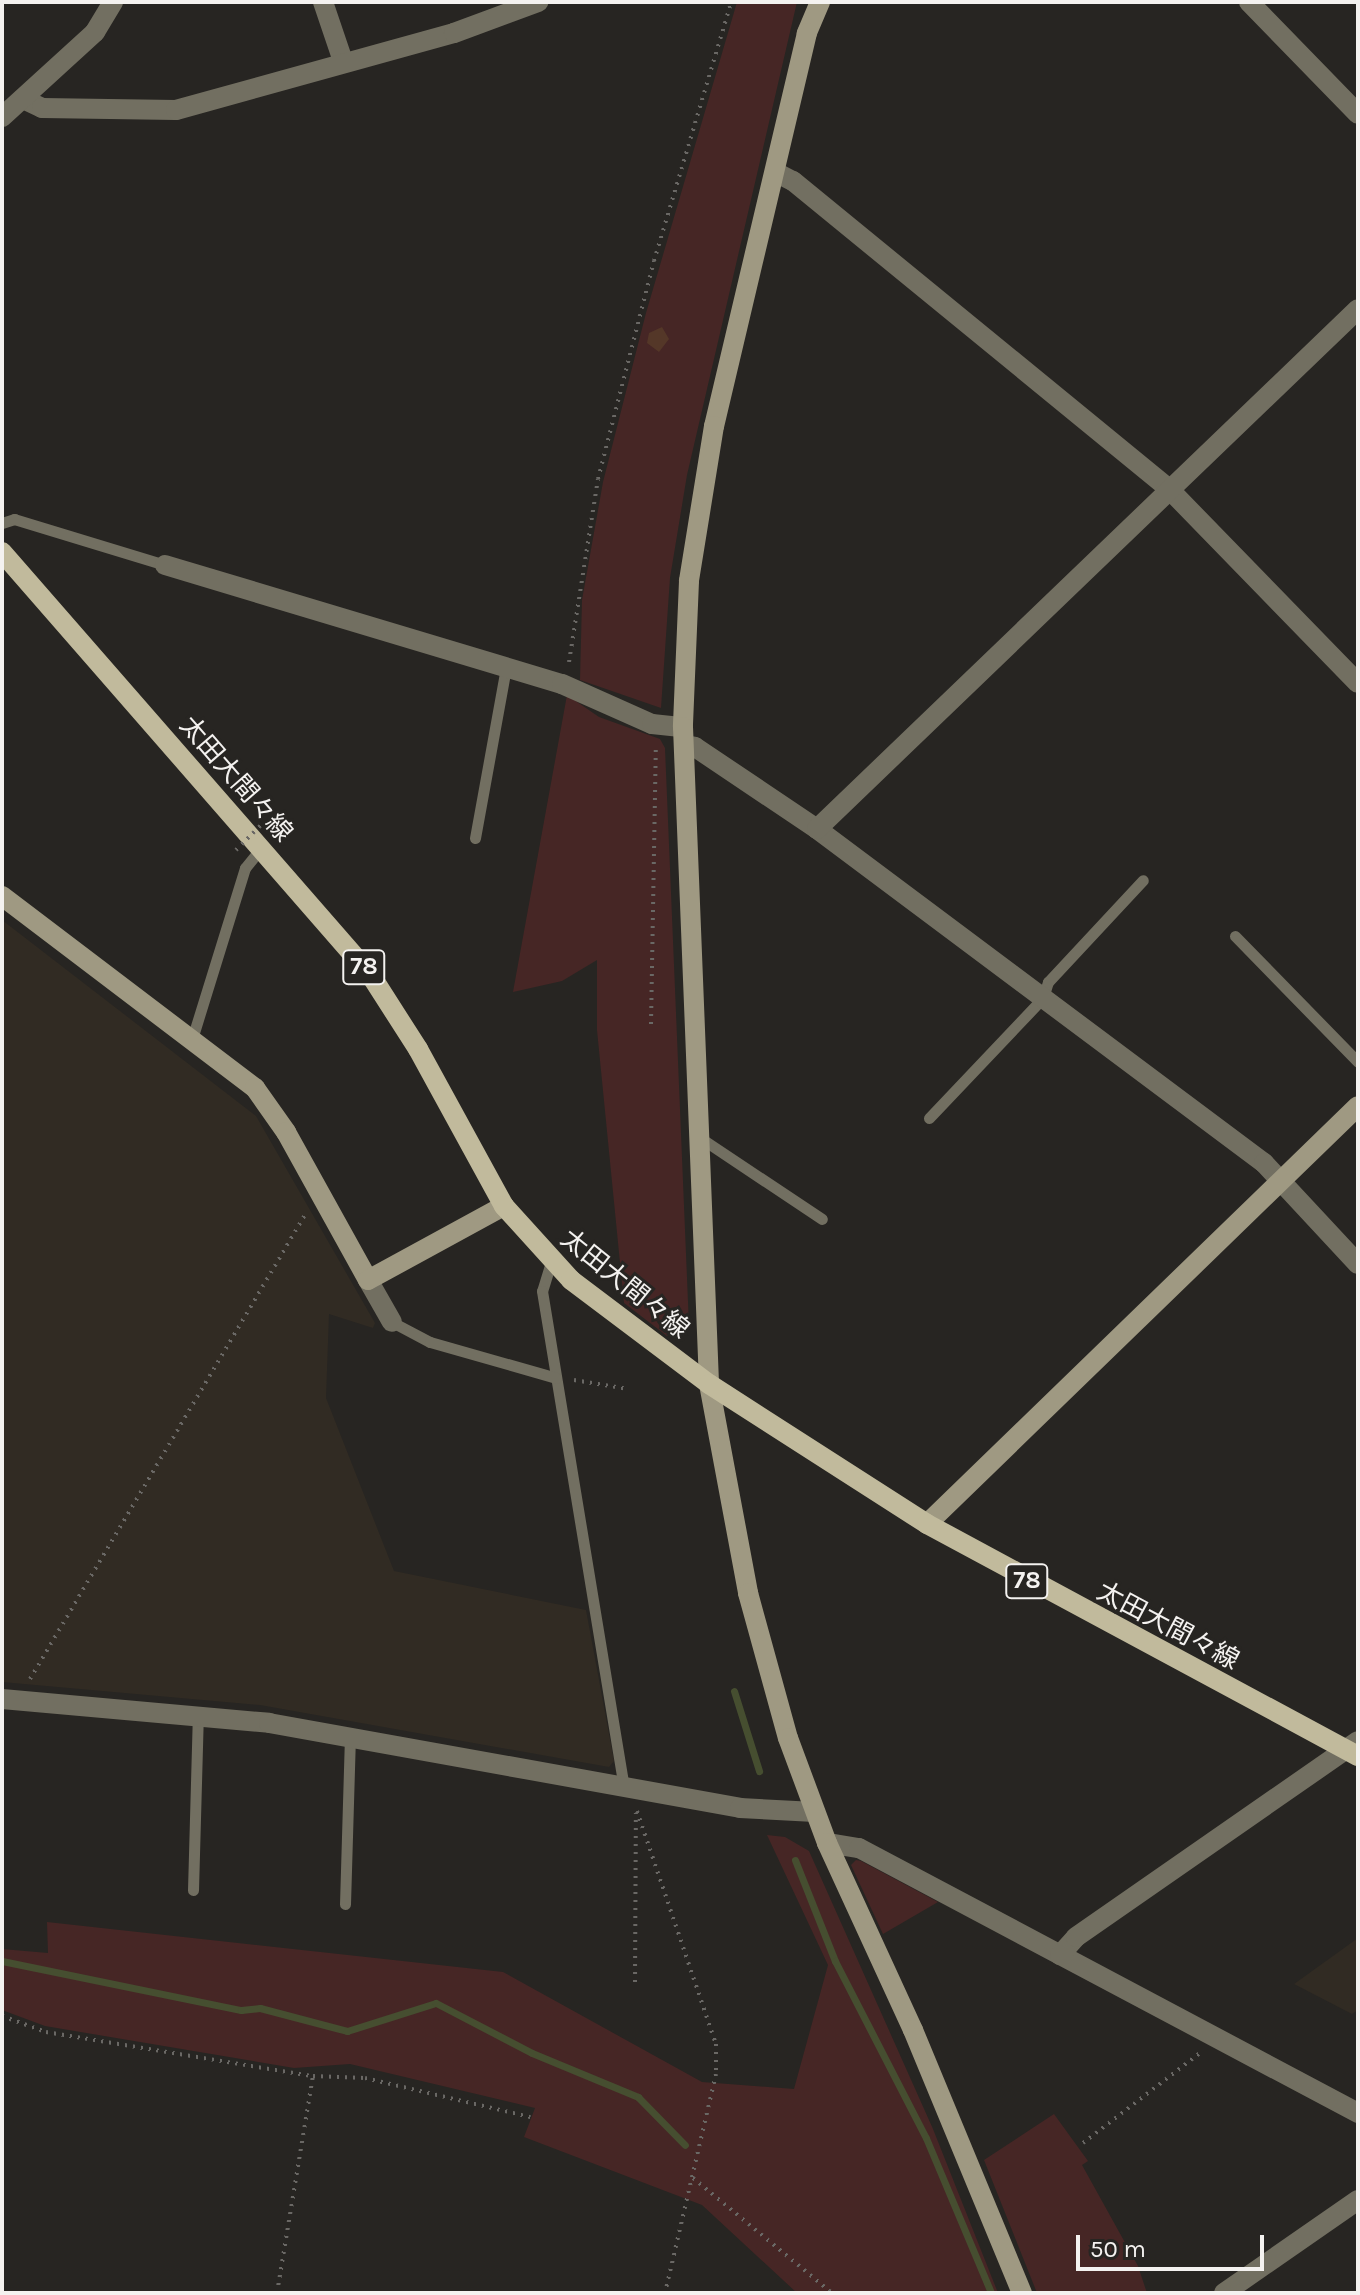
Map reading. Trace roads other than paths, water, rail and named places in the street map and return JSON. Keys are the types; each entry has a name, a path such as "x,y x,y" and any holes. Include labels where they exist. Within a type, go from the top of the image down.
{"main road":[{"name":"太田大間々線","path":"3,556 349,947 397,1013 504,1206 551,1262 709,1384 927,1524 1354,1749"}],"street":[{"path":"2,117 95,32 113,2"},
{"path":"323,2 343,61"},
{"path":"23,99 56,109 176,110 343,61 454,33 538,2"},
{"path":"820,2 775,172 714,426 689,581 678,738 702,1139 709,1384 760,1645 815,1812 920,2044 1022,2293"},
{"path":"1249,2 1358,114"},
{"path":"775,172 793,181 1170,490 1358,683"},
{"path":"817,829 1358,309"},
{"path":"165,565 562,684 695,747 817,829 1281,1179 1358,1264"},
{"path":"2,896 192,1039 271,1107 392,1322"},
{"path":"927,1524 1358,1106"},
{"path":"368,1280 504,1206"},
{"path":"2,1699 198,1715 350,1738 767,1812 815,1812"},
{"path":"1060,1955 1076,1937 1354,1749"},
{"path":"827,1843 859,1848 1358,2113"},
{"path":"1224,2293 1358,2200"}],"lane":[{"path":"2,523 14,519 165,565"},
{"path":"475,838 506,667"},
{"path":"192,1039 245,868 262,847"},
{"path":"929,1118 1043,998 1048,982 1143,880"},
{"path":"1235,936 1358,1062"},
{"path":"702,1139 822,1219"},
{"path":"551,1262 542,1291 633,1789"},
{"path":"392,1322 430,1342 556,1378"},
{"path":"193,1890 198,1715"},
{"path":"345,1904 350,1738"}],"waterway":[{"path":"734,1691 759,1771"},
{"path":"795,1860 835,1961 926,2138 991,2293"},
{"path":"2,1961 241,2010 260,2008 347,2031 436,2003 532,2053 638,2097 685,2145"}]}
